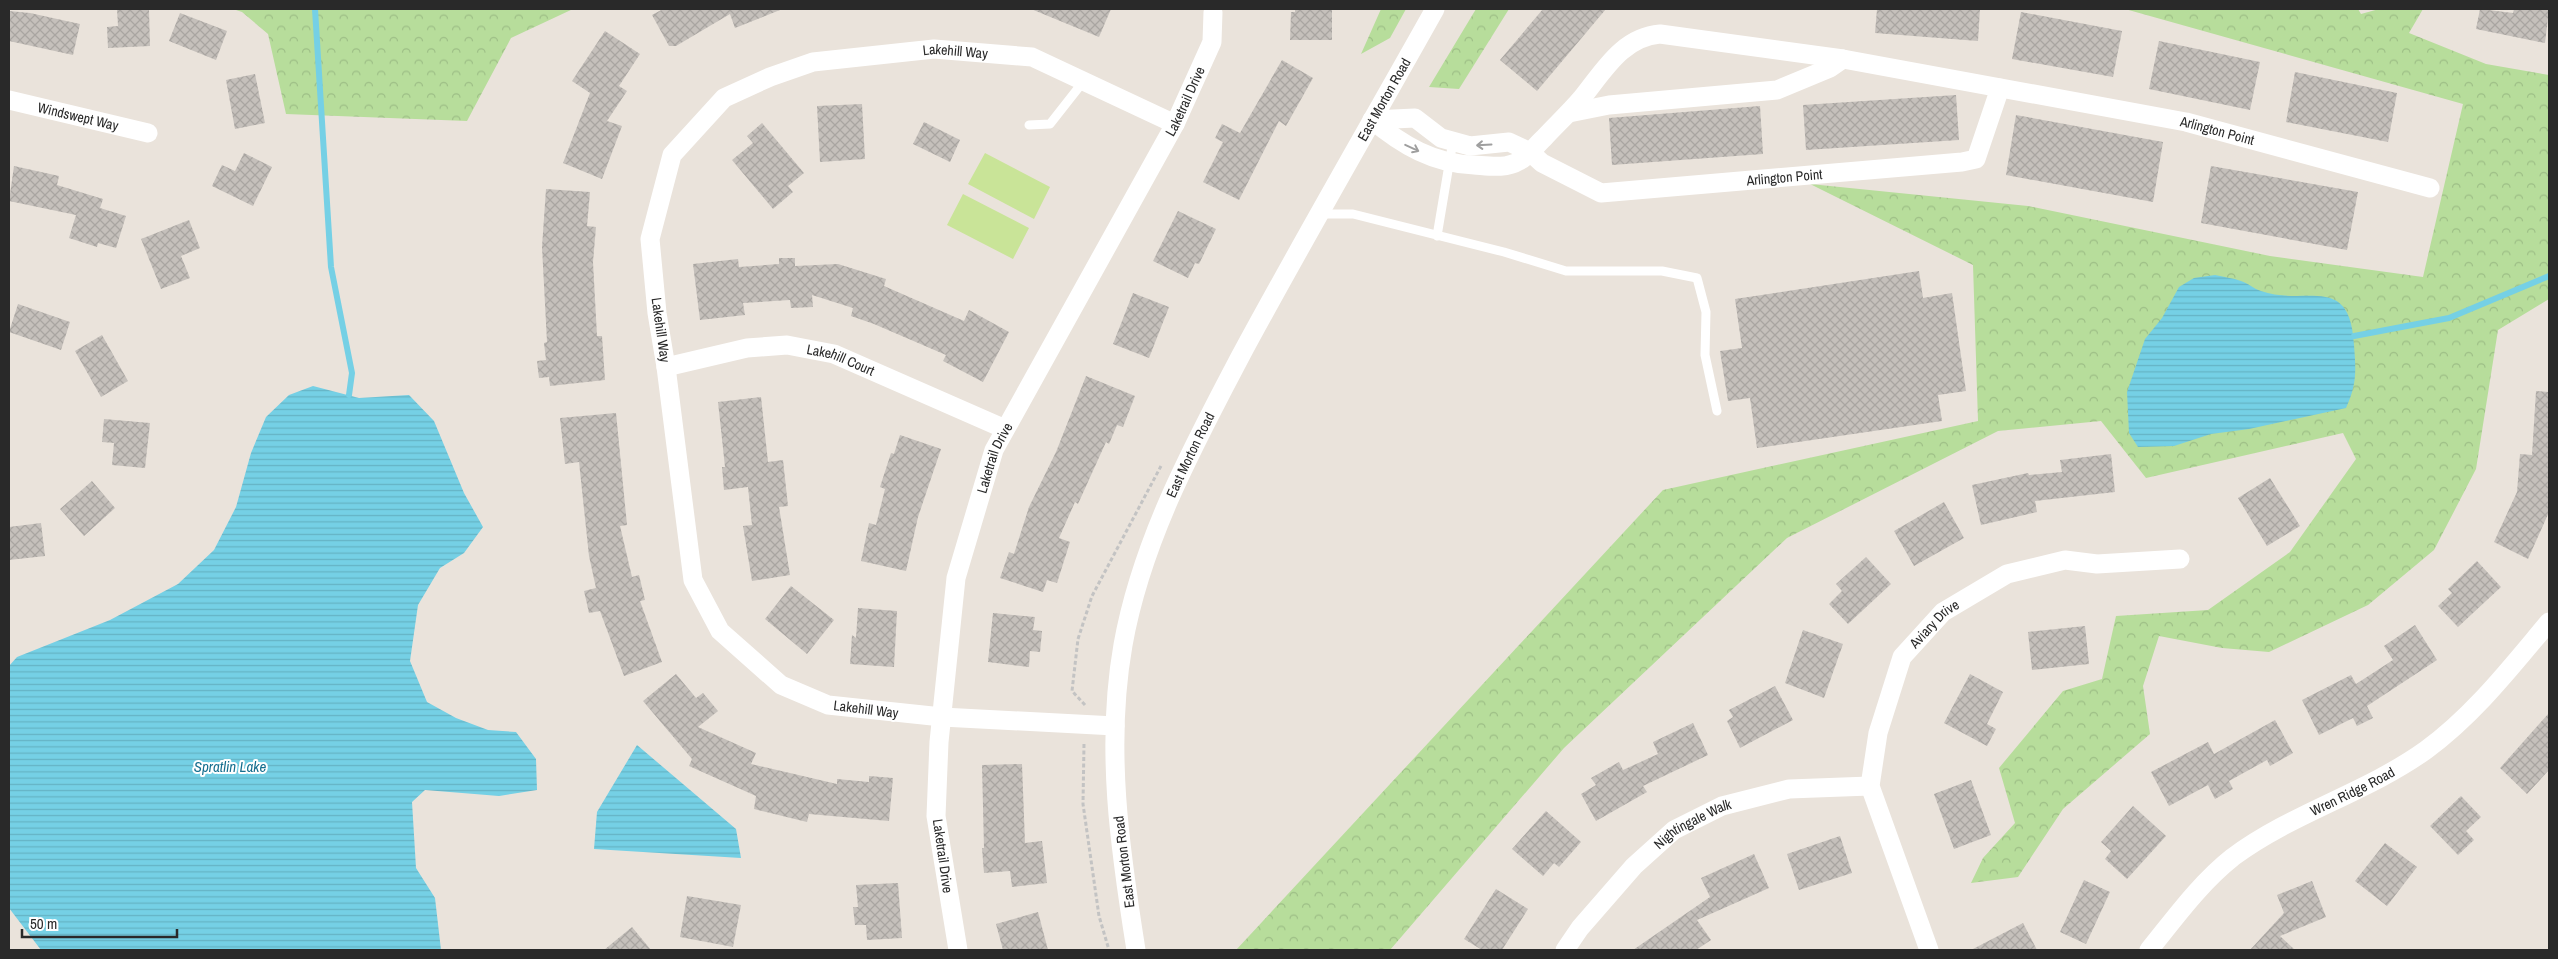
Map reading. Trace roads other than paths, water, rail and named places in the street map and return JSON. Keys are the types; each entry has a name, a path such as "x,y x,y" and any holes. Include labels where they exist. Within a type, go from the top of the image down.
{"street":[{"name":"East Morton Road","path":"1136,950 1120,848 1115,726 1123,645 1133,600 1147,556 1196,441 1319,214 1435,9"},
{"name":"Laketrail Drive","path":"958,950 936,816 942,717 956,578 994,450 1175,124 1212,42 1212,12"},
{"name":"Arlington Point","path":"1372,120 1398,142 1429,156 1458,165 1504,166 1519,162 1569,113 1595,78 1627,46 1636,39 1650,34 1660,34 1843,59 2186,122 2430,188"},
{"name":"Lakehill Way","path":"1115,726 942,717 828,705 782,685 720,631 693,580 666,367 657,313 650,239 672,155 724,98 813,62 934,49 1032,57 1175,124"},
{"path":"1569,113 1609,104 1777,90 1830,68 1843,59"},
{"name":"Arlington Point","path":"1372,120 1415,118 1441,138 1470,146 1509,142 1530,152 1542,164 1602,193 1962,162 1976,159 2000,88"},
{"name":"Windswept Way","path":"9,100 148,133"},
{"name":"Lakehill Court","path":"666,367 747,348 787,345 834,354 1005,429"},
{"name":"Aviary Drive","path":"1929,950 1870,786 1878,733 1902,656 1943,612 2008,574 2065,560 2097,564 2180,559"},
{"name":"Wren Ridge Road","path":"2149,950 2197,892 2233,858 2271,833 2389,773 2425,750 2457,725 2482,700 2549,622"},
{"name":"Nightingale Walk","path":"1565,950 1580,928 1634,866 1674,830 1722,806 1788,789 1870,786"}],"lane":[{"path":"1029,125 1050,124 1083,82"},
{"path":"1437,236 1453,141"},
{"path":"1319,214 1353,214 1566,271 1662,271 1697,278 1706,312 1705,355 1717,411"}],"water":[{"path":"2215,275 2238,280 2258,290 2278,295 2323,297 2335,300 2344,308 2351,322 2355,362 2354,384 2346,408 2249,429 2211,434 2174,446 2138,447 2129,433 2127,392 2145,339 2162,318 2179,287 2194,278"},
{"name":"Spratlin Lake","path":"313,386 359,398 409,395 434,421 464,493 483,527 464,553 440,568 418,605 410,661 427,702 456,718 488,730 516,732 536,759 537,790 499,796 425,790 412,802 416,868 435,898 441,950 41,950 9,908 9,666 17,657 110,620 178,584 214,550 236,507 251,453 266,417 289,395"},
{"path":"637,745 736,829 741,858 594,849 597,812"}],"waterway":[{"path":"315,9 331,267 352,373 349,395"},
{"path":"2354,336 2449,318 2549,276"}]}
